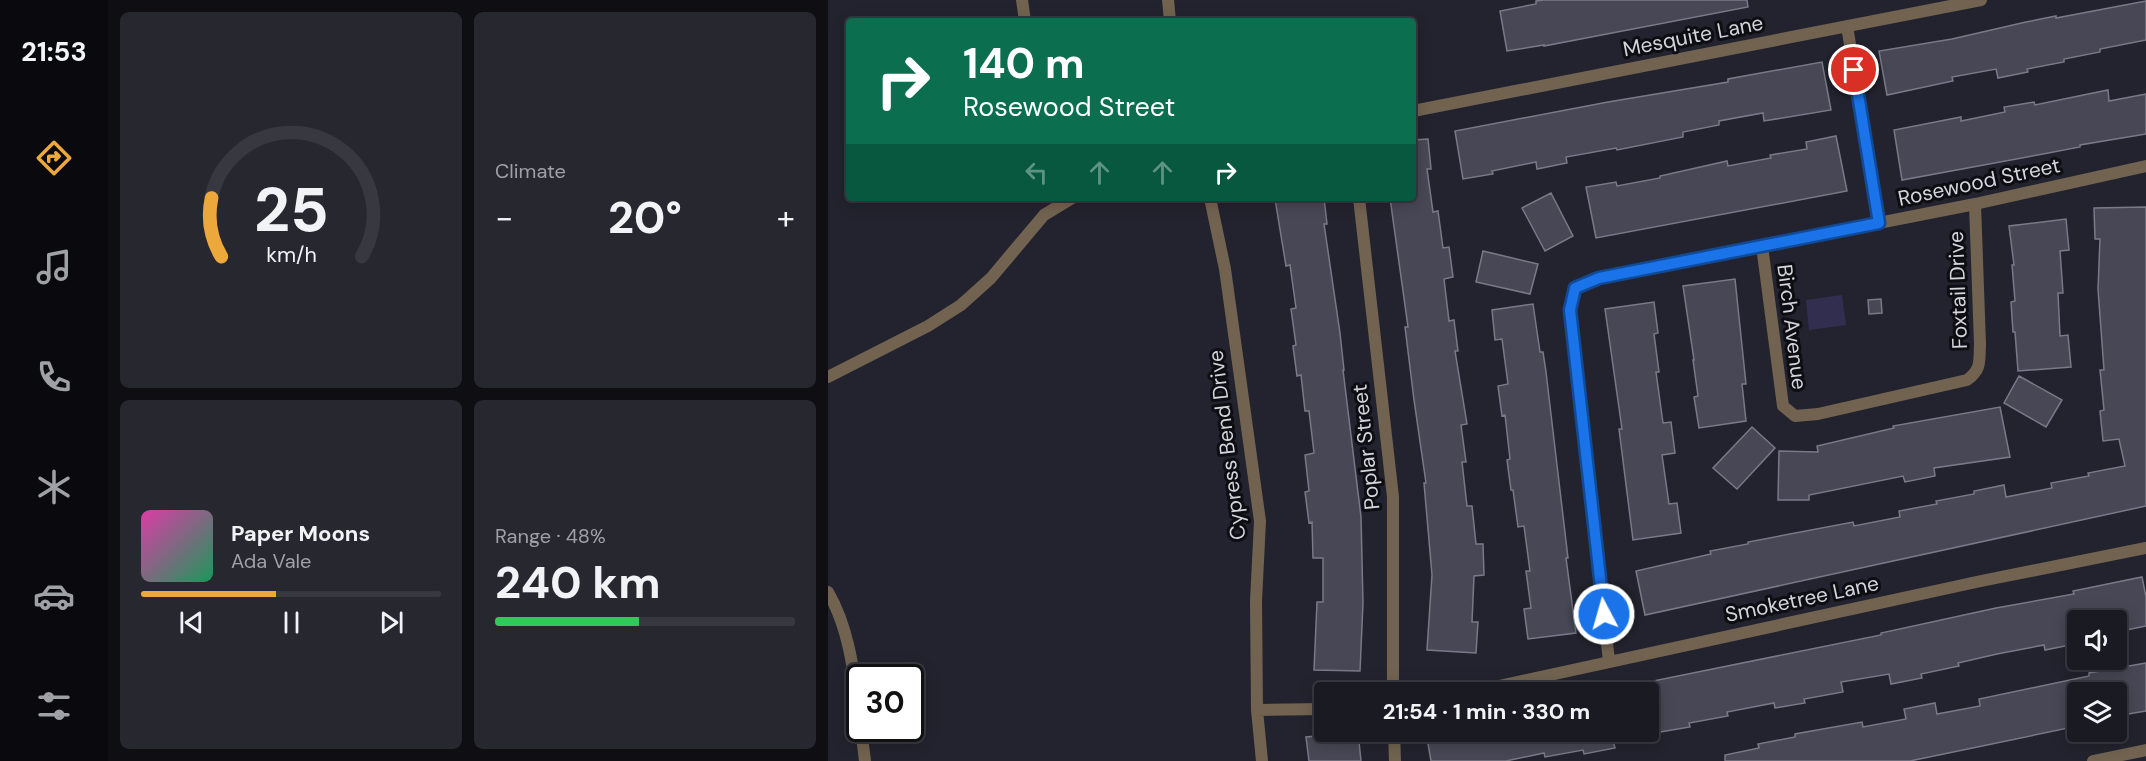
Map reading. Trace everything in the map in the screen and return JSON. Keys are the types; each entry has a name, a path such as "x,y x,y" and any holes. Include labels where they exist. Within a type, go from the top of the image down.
{"street":[{"path":"1022,0 1024,18"},
{"path":"1168,0 1170,18"},
{"name":"Mesquite Lane","path":"1416,110 1981,0"},
{"path":"1847,26 1879,223"},
{"name":"Rosewood Street","path":"1609,661 1570,310 1575,288 1599,278 1975,204 2146,166"},
{"path":"828,377 928,326 961,305 991,278 1044,215 1066,201"},
{"name":"Cypress Bend Drive","path":"1211,201 1225,268 1260,521 1256,601 1257,710 1262,761"},
{"name":"Poplar Street","path":"1359,201 1393,497 1393,682"},
{"name":"Foxtail Drive","path":"1788,412 1795,416 1818,414 1967,380 1976,374 1980,344 1975,204"},
{"name":"Birch Avenue","path":"1762,246 1783,406 1788,412"},
{"name":"Smoketree Lane","path":"1516,682 1969,583 2146,548"},
{"path":"828,591 845,631 852,664"},
{"path":"1257,710 1314,709"},
{"path":"863,742 865,761"},
{"path":"1394,742 1395,761"},
{"path":"2093,761 2146,750"}],"shaded area":[{"path":"1842,295 1846,325 1809,330 1806,300"}],"building":[{"path":"1747,0 1748,7 1507,51 1500,11 1536,4 1536,1"},
{"path":"2146,1 2146,40 2100,49 2100,52 2064,59 2064,62 2027,69 2028,72 1998,78 1996,69 1952,77 1953,81 1887,95 1879,51 1952,39 2056,16 2056,18"},
{"path":"1822,62 1831,110 1764,121 1763,113 1719,121 1719,125 1683,132 1683,137 1566,157 1567,163 1537,169 1536,162 1492,171 1493,174 1463,179 1455,131 1728,82 1728,79"},
{"path":"2108,90 2109,101 2146,94 2146,134 1902,180 1894,130 1961,117 1961,121 2005,112 2004,107 2034,102 2035,105"},
{"path":"1836,136 1847,191 1596,238 1586,187 1616,182 1617,186 1727,161 1728,166 1771,158 1770,155 1807,149 1806,142"},
{"path":"1428,139 1431,169 1427,169 1433,212 1438,211 1443,248 1449,247 1453,277 1444,279 1449,321 1454,320 1458,351 1455,351 1467,424 1461,425 1466,462 1462,462 1467,506 1472,506 1476,544 1483,544 1484,575 1474,576 1472,622 1478,622 1476,653 1427,650 1432,575 1424,483 1426,483 1390,201 1416,201 1416,140"},
{"path":"1551,193 1573,236 1545,251 1522,208"},
{"path":"1275,201 1324,201 1327,224 1324,224 1340,333 1361,517 1363,603 1360,671 1314,670 1317,602 1323,602 1323,558 1313,558 1312,522 1309,523 1305,492 1309,491 1305,455 1314,453 1309,411 1305,411 1301,375 1297,376 1291,309 1296,308 1290,265 1286,266"},
{"path":"2146,207 2146,506 1645,615 1636,571 1711,554 1710,551 1748,544 1748,542 1853,522 1854,526 1900,517 1899,511 1937,504 1936,501 1974,494 1974,491 2004,485 2006,497 2052,488 2051,483 2125,466 2119,439 2103,441 2100,411 2104,410 2100,370 2104,370 2098,289 2100,239 2095,239 2094,208"},
{"path":"2066,219 2069,250 2060,251 2063,293 2058,293 2060,336 2068,335 2071,367 2018,371 2011,302 2015,301 2012,265 2014,265 2009,226"},
{"path":"1483,251 1538,264 1530,294 1476,282"},
{"path":"1735,279 1746,384 1742,384 1746,421 1699,428 1694,397 1698,396 1694,360 1683,286"},
{"path":"1881,299 1882,313 1869,314 1868,300"},
{"path":"1654,302 1658,333 1654,334 1659,372 1656,372 1663,423 1671,422 1675,453 1662,455 1669,504 1677,503 1681,533 1633,540 1619,429 1622,429 1605,309"},
{"path":"1533,304 1540,352 1543,352 1546,372 1576,633 1528,639 1524,609 1531,608 1526,571 1530,571 1524,526 1518,527 1513,490 1511,490 1505,415 1502,416 1498,386 1508,384 1502,339 1495,340 1492,310"},
{"path":"2019,376 2062,400 2046,427 2004,403"},
{"path":"2000,407 2010,457 1934,468 1935,476 1905,482 1903,476 1809,495 1809,500 1778,500 1779,451 1818,452 1817,446 1894,428 1893,426"},
{"path":"1752,427 1775,448 1737,489 1713,468"},
{"path":"2142,577 2146,597 2146,626 2127,630 2127,610 2067,610 2067,646 2045,650 2044,645 1997,654 1958,663 1959,666 1921,674 1922,678 1891,684 1889,674 1841,682 1843,692 1804,699 1805,703 1775,708 1774,703 1727,712 1728,716 1689,723 1690,727 1659,732 1659,682 1648,682 1881,635 1881,633 1996,608 2074,594 2073,591"},
{"path":"2146,663 2146,711 2127,714 2127,682 2067,682 2067,728 1910,761 1725,761 1725,755 1759,748 1758,744 1795,737 1795,734 1862,722 1863,727 1906,719 1904,709 1935,703 1937,714 1980,706 1979,699 2089,676 2089,673 2127,670 2127,666"},
{"path":"1314,736 1314,742 1359,742 1361,761 1309,761 1306,737"},
{"path":"1428,742 1614,742 1615,748 1584,754 1583,750 1545,757 1544,753 1506,761 1431,761"}],"route":[{"path":"1604,614 1570,310 1575,288 1599,278 1879,223 1854,70"}]}
